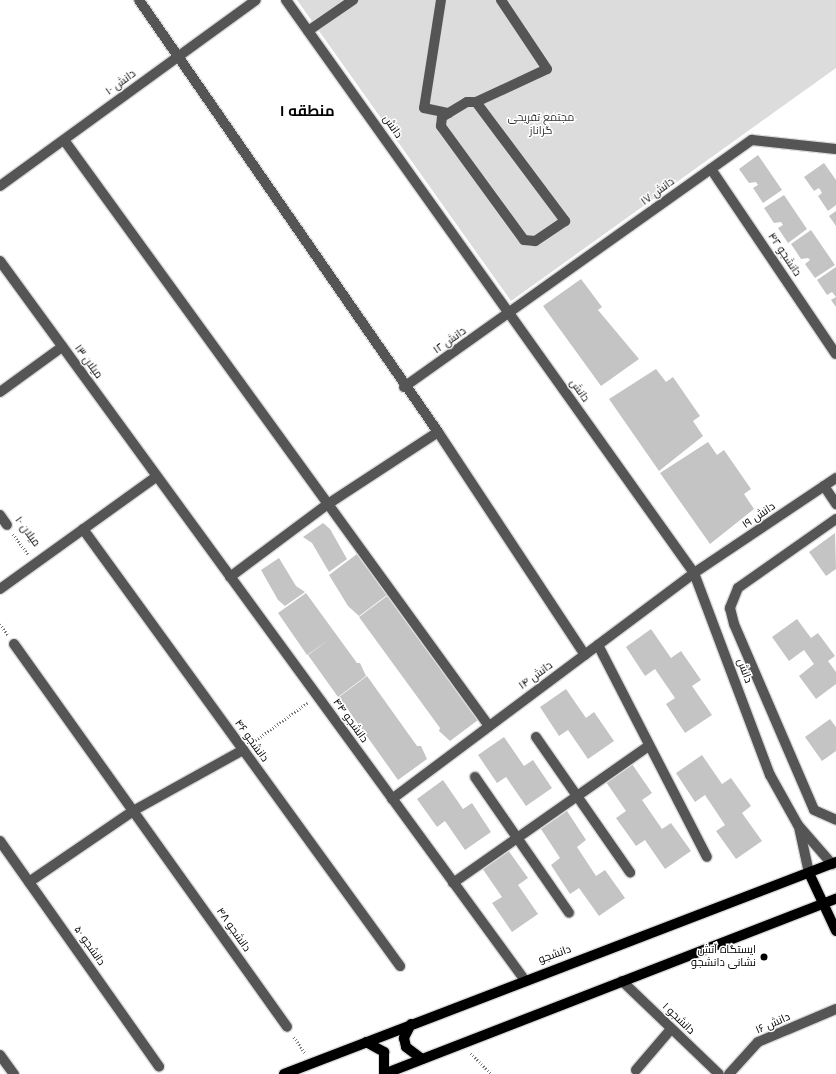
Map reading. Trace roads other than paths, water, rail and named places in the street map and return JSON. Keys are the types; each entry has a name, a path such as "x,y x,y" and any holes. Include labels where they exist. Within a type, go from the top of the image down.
{"main road":[{"name":"دانشجو","path":"284,1074 524,979 809,873 835,866"},
{"name":"دانش","path":"809,873 836,931"},
{"path":"366,1042 384,1052 384,1074 836,899"},
{"path":"411,1024 404,1038 406,1047 422,1059"}],"street":[{"path":"139,0 404,387 438,432 585,655"},
{"name":"دانش ۱۰","path":"0,186 256,0"},
{"name":"دانش","path":"286,0 694,573 770,775 798,825 835,866"},
{"path":"308,31 353,0"},
{"path":"441,0 424,108 448,113"},
{"path":"476,102 565,221 536,241 524,240 441,126 442,117 467,102 476,102 547,69 501,0"},
{"path":"64,140 489,726"},
{"name":"دانش ۱۷","path":"510,314 752,140 836,149"},
{"name":"دانشجو ۴۲","path":"711,169 836,354"},
{"name":"میلان ۱۳","path":"0,261 157,476"},
{"name":"دانش ۱۲","path":"404,387 510,314"},
{"path":"0,392 62,347"},
{"path":"230,577 328,504 438,432"},
{"path":"0,589 157,476"},
{"name":"دانشجو ۴۴","path":"157,476 524,979"},
{"name":"دانش ۱۹","path":"694,573 836,478"},
{"path":"824,486 836,504"},
{"name":"میلان ۱۰","path":"0,515 7,525"},
{"path":"836,519 738,588 730,608 734,624 814,810 836,820"},
{"name":"دانشجو ۴۶","path":"83,529 400,966"},
{"name":"دانش ۱۴","path":"392,799 694,573"},
{"name":"دانشجو ۴۸","path":"14,644 287,1027"},
{"path":"598,645 707,857"},
{"path":"536,737 630,872"},
{"path":"453,883 649,746"},
{"path":"29,882 133,810 243,750"},
{"path":"475,777 569,913"},
{"name":"دانش","path":"798,825 809,873"},
{"name":"دانشجو ۵۰","path":"0,841 159,1066"},
{"name":"دانشجو ۱","path":"622,981 719,1074"},
{"name":"دانش ۱۶","path":"730,1074 758,1042 836,1010"},
{"path":"636,1070 671,1029"},
{"path":"0,1055 14,1074"}],"place":[{"name":"ایستگاه آتش نشانی دانشجو","path":"764,957"}],"district":[{"name":"منطقه ۱","path":"307,112"}],"park label":[{"name":"مجتمع تفریحی گراناز","path":"541,125"}]}
